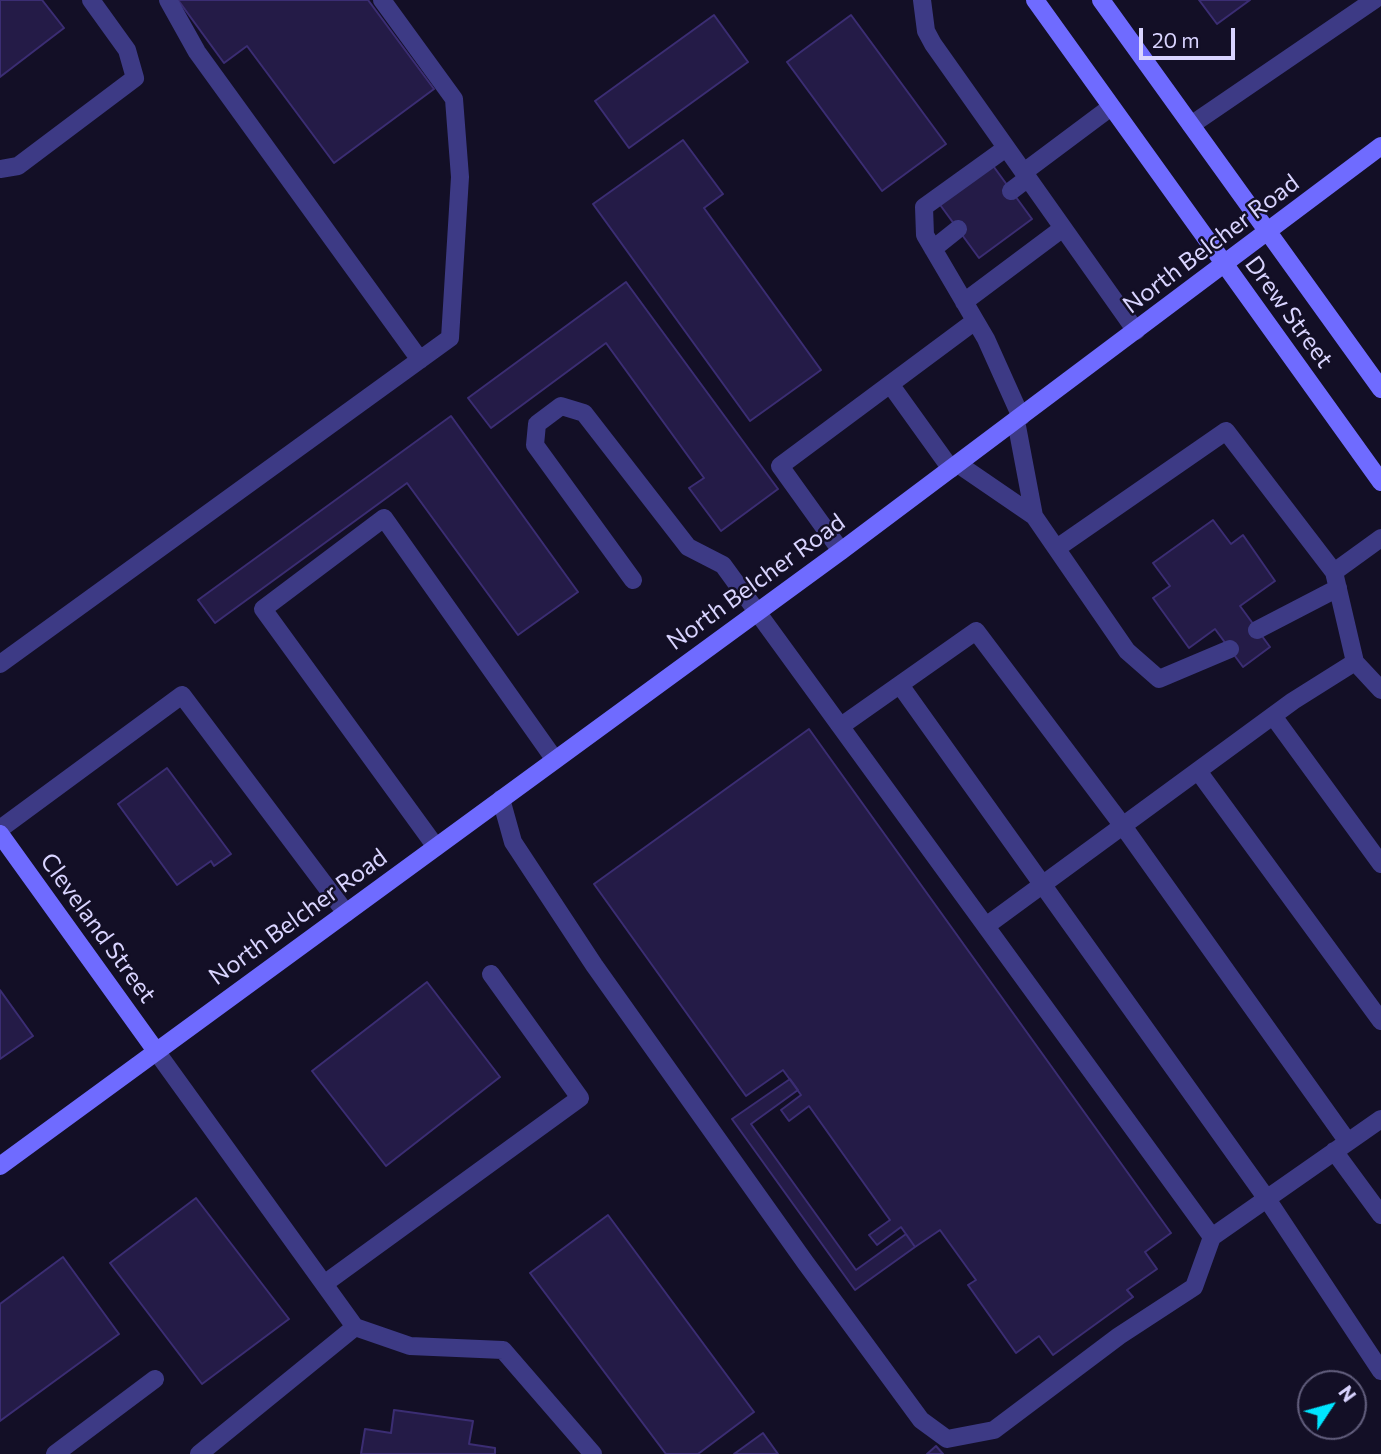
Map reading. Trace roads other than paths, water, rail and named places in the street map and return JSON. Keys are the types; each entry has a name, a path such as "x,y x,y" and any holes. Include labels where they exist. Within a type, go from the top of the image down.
{"main road":[{"name":"Drew Street","path":"1035,0 1381,482"},
{"name":"Drew Street","path":"1101,0 1381,389"},
{"name":"North Belcher Road","path":"0,1166 841,551 1381,146"},
{"name":"Cleveland Street","path":"0,834 156,1051"}],"lane":[{"path":"0,169 18,166 135,78 127,50 91,0"},
{"path":"168,0 197,52 420,360"},
{"path":"0,664 450,338 460,177 454,99 382,0"},
{"path":"922,0 926,31 933,44 1136,331"},
{"path":"1191,125 1374,0"},
{"path":"1011,191 1026,175 1111,107"},
{"path":"1006,148 924,207 925,235 975,321 1019,419 1034,516"},
{"path":"964,302 1063,228"},
{"path":"933,248 958,229"},
{"path":"841,551 780,466 975,321"},
{"path":"890,384 955,466 1034,516 1127,651 1159,679 1230,649"},
{"path":"633,580 535,445 537,424 561,406 584,413 688,547 723,565 1212,1237"},
{"path":"1056,548 1226,431 1336,580 1355,662 1381,690"},
{"path":"436,847 263,609 383,518 555,760"},
{"path":"1257,630 1336,580 1381,538"},
{"path":"841,726 976,631 1123,826 1341,1147 1381,1215"},
{"path":"986,926 1273,716 1355,662"},
{"path":"900,685 1267,1199 1381,1371"},
{"path":"0,828 181,695 345,913"},
{"path":"1273,716 1381,864"},
{"path":"1198,771 1381,1021"},
{"path":"501,799 513,842 594,965 921,1420 947,1439 994,1430 1119,1336 1194,1287 1212,1237 1381,1119"},
{"path":"324,1284 580,1098 491,974"},
{"path":"156,1051 355,1327 410,1346 503,1350 593,1454"},
{"path":"199,1454 355,1327"},
{"path":"55,1454 155,1379"}]}
